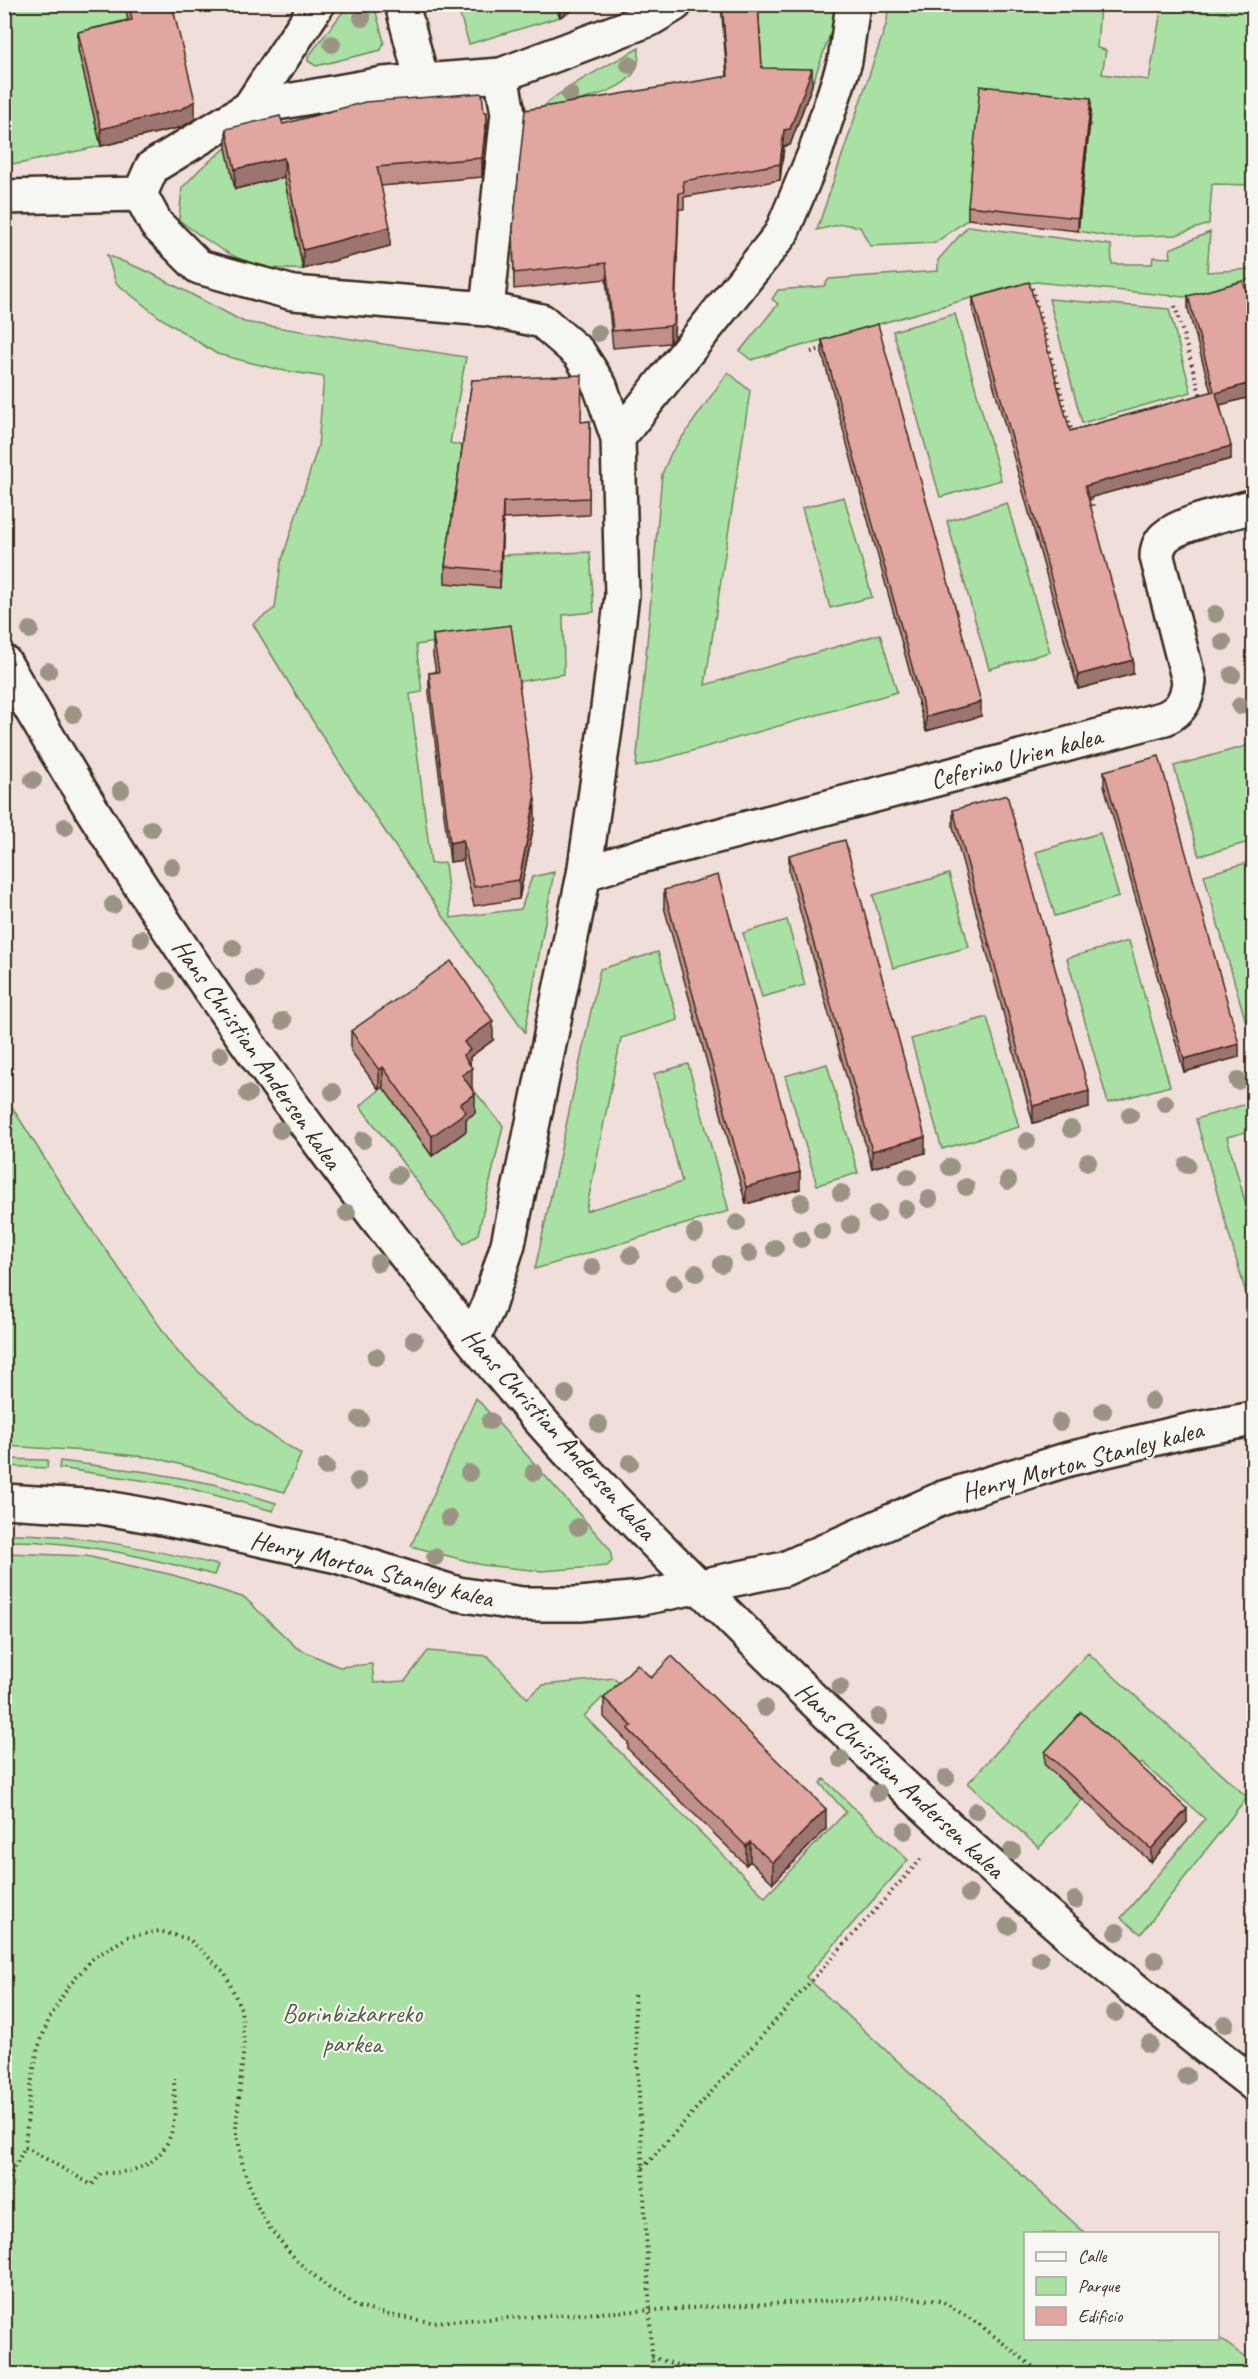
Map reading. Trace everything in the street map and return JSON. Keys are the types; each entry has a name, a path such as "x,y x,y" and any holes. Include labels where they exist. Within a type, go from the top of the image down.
{"street":[{"path":"249,108 318,4"},
{"path":"402,4 422,81"},
{"path":"140,194 152,167 249,108 383,84 501,75 650,19 675,4"},
{"path":"618,438 781,234 815,153 845,61 853,4"},
{"path":"487,309 508,113 501,75"},
{"path":"140,194 156,224 199,267 294,293 487,309 542,321 579,353 600,386 618,438 622,595 584,874 508,1244 488,1307 472,1339"},
{"path":"4,196 140,194"},
{"name":"Ceferino Urien kalea","path":"584,874 640,856 1165,718 1177,712 1187,696 1189,681 1157,557 1158,546 1164,537 1176,529 1254,506"},
{"name":"Hans Christian Andersen kalea","path":"4,662 99,823 198,973 282,1093 375,1218 472,1339 587,1471 698,1587 850,1737 993,1869 1070,1937 1254,2084"},
{"name":"Henry Morton Stanley kalea","path":"4,1501 101,1507 162,1518 337,1556 458,1594 522,1604 580,1604 642,1598 784,1569 944,1498 1069,1459 1191,1430 1254,1419"}],"path":[{"path":"1032,288 1073,436"},
{"path":"1175,306 1201,397 1191,400"},
{"path":"811,352 831,346"},
{"path":"1088,486 1093,506"},
{"path":"643,2168 922,1858"},
{"path":"4,2182 9,2178 25,2147 30,2089 38,2048 49,2019 68,1987 93,1958 128,1936 159,1931 189,1939 225,1973 241,2009 244,2045 236,2129 243,2167 257,2206 271,2230 298,2262 329,2288 358,2307 431,2322 898,2297 942,2301 980,2325 1042,2374"},
{"path":"634,1995 653,2374"},
{"path":"25,2147 92,2185 100,2173 123,2174 143,2167 161,2153 170,2138 175,2119 174,2078"},
{"path":"652,2357 705,2374"}],"green space":[{"path":"349,4 374,5 384,42 381,50 316,66 308,61 308,57"},
{"path":"5,5 125,5 132,37 78,50 101,146 18,164 5,162"},
{"path":"457,5 554,5 560,17 469,44"},
{"path":"757,5 835,5 834,23 812,85 773,84 736,91"},
{"path":"888,5 1100,5 1097,48 1106,50 1102,74 1149,80 1162,5 1253,5 1253,185 1212,184 1209,224 1176,235 1112,237 1078,231 1091,111 974,160 968,219 935,243 870,246 860,227 842,224 817,230 887,22"},
{"path":"639,48 637,67 621,84 595,96 542,109 558,94"},
{"path":"226,148 284,177 303,269 284,269 251,263 222,250 179,220 182,188 201,168"},
{"path":"968,226 1111,245 1112,264 1152,264 1153,257 1171,258 1170,249 1210,232 1207,272 1253,269 1253,287 1251,279 1184,297 1036,282 1010,287 751,360 740,351 778,304 772,299 778,290 824,286 829,279 938,271 938,260"},
{"path":"107,255 149,272 244,322 466,357 450,443 464,446 500,588 502,555 590,552 594,612 563,615 564,674 516,682 509,631 416,645 422,692 410,694 431,864 445,863 451,918 521,909 532,877 554,872 525,1032 385,831 253,624 275,608 281,563 318,446 324,377 280,370 217,354 159,317 116,283"},
{"path":"1049,299 1169,309 1191,392 1082,423"},
{"path":"955,314 1001,480 940,497 893,331"},
{"path":"728,372 750,391 705,685 880,634 897,692 636,767 662,474 671,453"},
{"path":"844,497 872,597 830,608 802,508"},
{"path":"1007,503 1050,652 989,669 947,521"},
{"path":"1253,744 1253,841 1199,856 1174,766"},
{"path":"1100,833 1119,897 1055,916 1036,852"},
{"path":"1254,861 1253,1047 1204,875"},
{"path":"949,874 969,947 893,968 873,895"},
{"path":"787,920 805,985 762,997 743,933"},
{"path":"1129,941 1170,1086 1108,1103 1067,958"},
{"path":"658,952 678,1020 621,1038 586,1211 682,1182 654,1074 688,1064 729,1211 535,1269 600,969"},
{"path":"987,1017 1019,1127 942,1149 911,1039"},
{"path":"827,1064 858,1173 817,1185 785,1076"},
{"path":"383,1087 432,1156 462,1094 472,1088 503,1126 478,1234 464,1244 360,1106"},
{"path":"5,1096 72,1202 178,1352 252,1423 301,1454 285,1492 156,1458 5,1446"},
{"path":"1253,1102 1253,1130 1227,1137 1253,1230 1253,1318 1196,1119"},
{"path":"476,1398 610,1549 612,1561 607,1566 542,1571 482,1565 411,1546"},
{"path":"5,1459 48,1460 47,1468 5,1466"},
{"path":"60,1461 147,1472 214,1484 276,1503 273,1511 181,1486 59,1468"},
{"path":"5,1534 85,1539 218,1565 214,1575 111,1551 59,1543 5,1541"},
{"name":"Borinbizkarreko parkea","path":"5,1553 86,1556 173,1575 245,1598 297,1648 339,1667 372,1664 374,1683 405,1681 428,1651 488,1656 527,1698 543,1685 614,1678 624,1690 610,1704 602,1698 584,1716 765,1897 846,1812 820,1783 824,1779 908,1860 806,1977 1084,2232 1024,2232 1024,2340 1219,2340 1219,2338 1254,2364 1253,2374 5,2374"},
{"path":"1088,1653 1247,1797 1141,1934 1121,1918 1205,1819 1142,1763 1132,1773 1045,1765 1082,1800 1039,1848 968,1783"}],"building":[{"path":"129,4 172,4 195,101 182,109 101,129 78,32 132,20"},
{"path":"722,4 758,4 762,68 812,69 790,129 784,130 780,164 683,181 684,192 679,193 674,322 670,326 613,331 606,263 514,273 513,228 525,110 728,76"},
{"path":"980,86 1091,98 1078,218 968,206"},
{"path":"482,93 484,112 487,112 482,158 377,167 390,227 303,250 284,158 235,169 226,129 280,116 283,124 365,102"},
{"path":"1243,281 1254,317 1254,382 1216,393 1231,446 1085,486 1133,660 1078,675 973,298 1029,282 1070,431 1214,391 1188,296"},
{"path":"878,324 981,702 926,717 822,340"},
{"path":"582,375 581,422 590,421 589,498 503,502 500,571 445,566 472,380"},
{"path":"511,625 535,800 519,880 474,887 463,840 450,843 429,673 439,672 433,635"},
{"path":"1159,756 1239,1044 1184,1059 1104,771"},
{"path":"1007,795 1089,1091 1033,1106 953,810"},
{"path":"845,840 925,1137 872,1151 789,855"},
{"path":"718,875 800,1172 746,1187 664,890"},
{"path":"451,961 493,1021 464,1042 470,1050 463,1055 472,1068 462,1075 475,1094 460,1104 466,1112 432,1136 383,1067 379,1070 351,1031"},
{"path":"1254,1123 1254,1136 1250,1124"},
{"path":"672,1656 826,1809 773,1863 750,1842 746,1846 628,1729 632,1726 604,1698 637,1664 651,1678"},
{"path":"1081,1712 1187,1809 1151,1849 1045,1752"}]}
